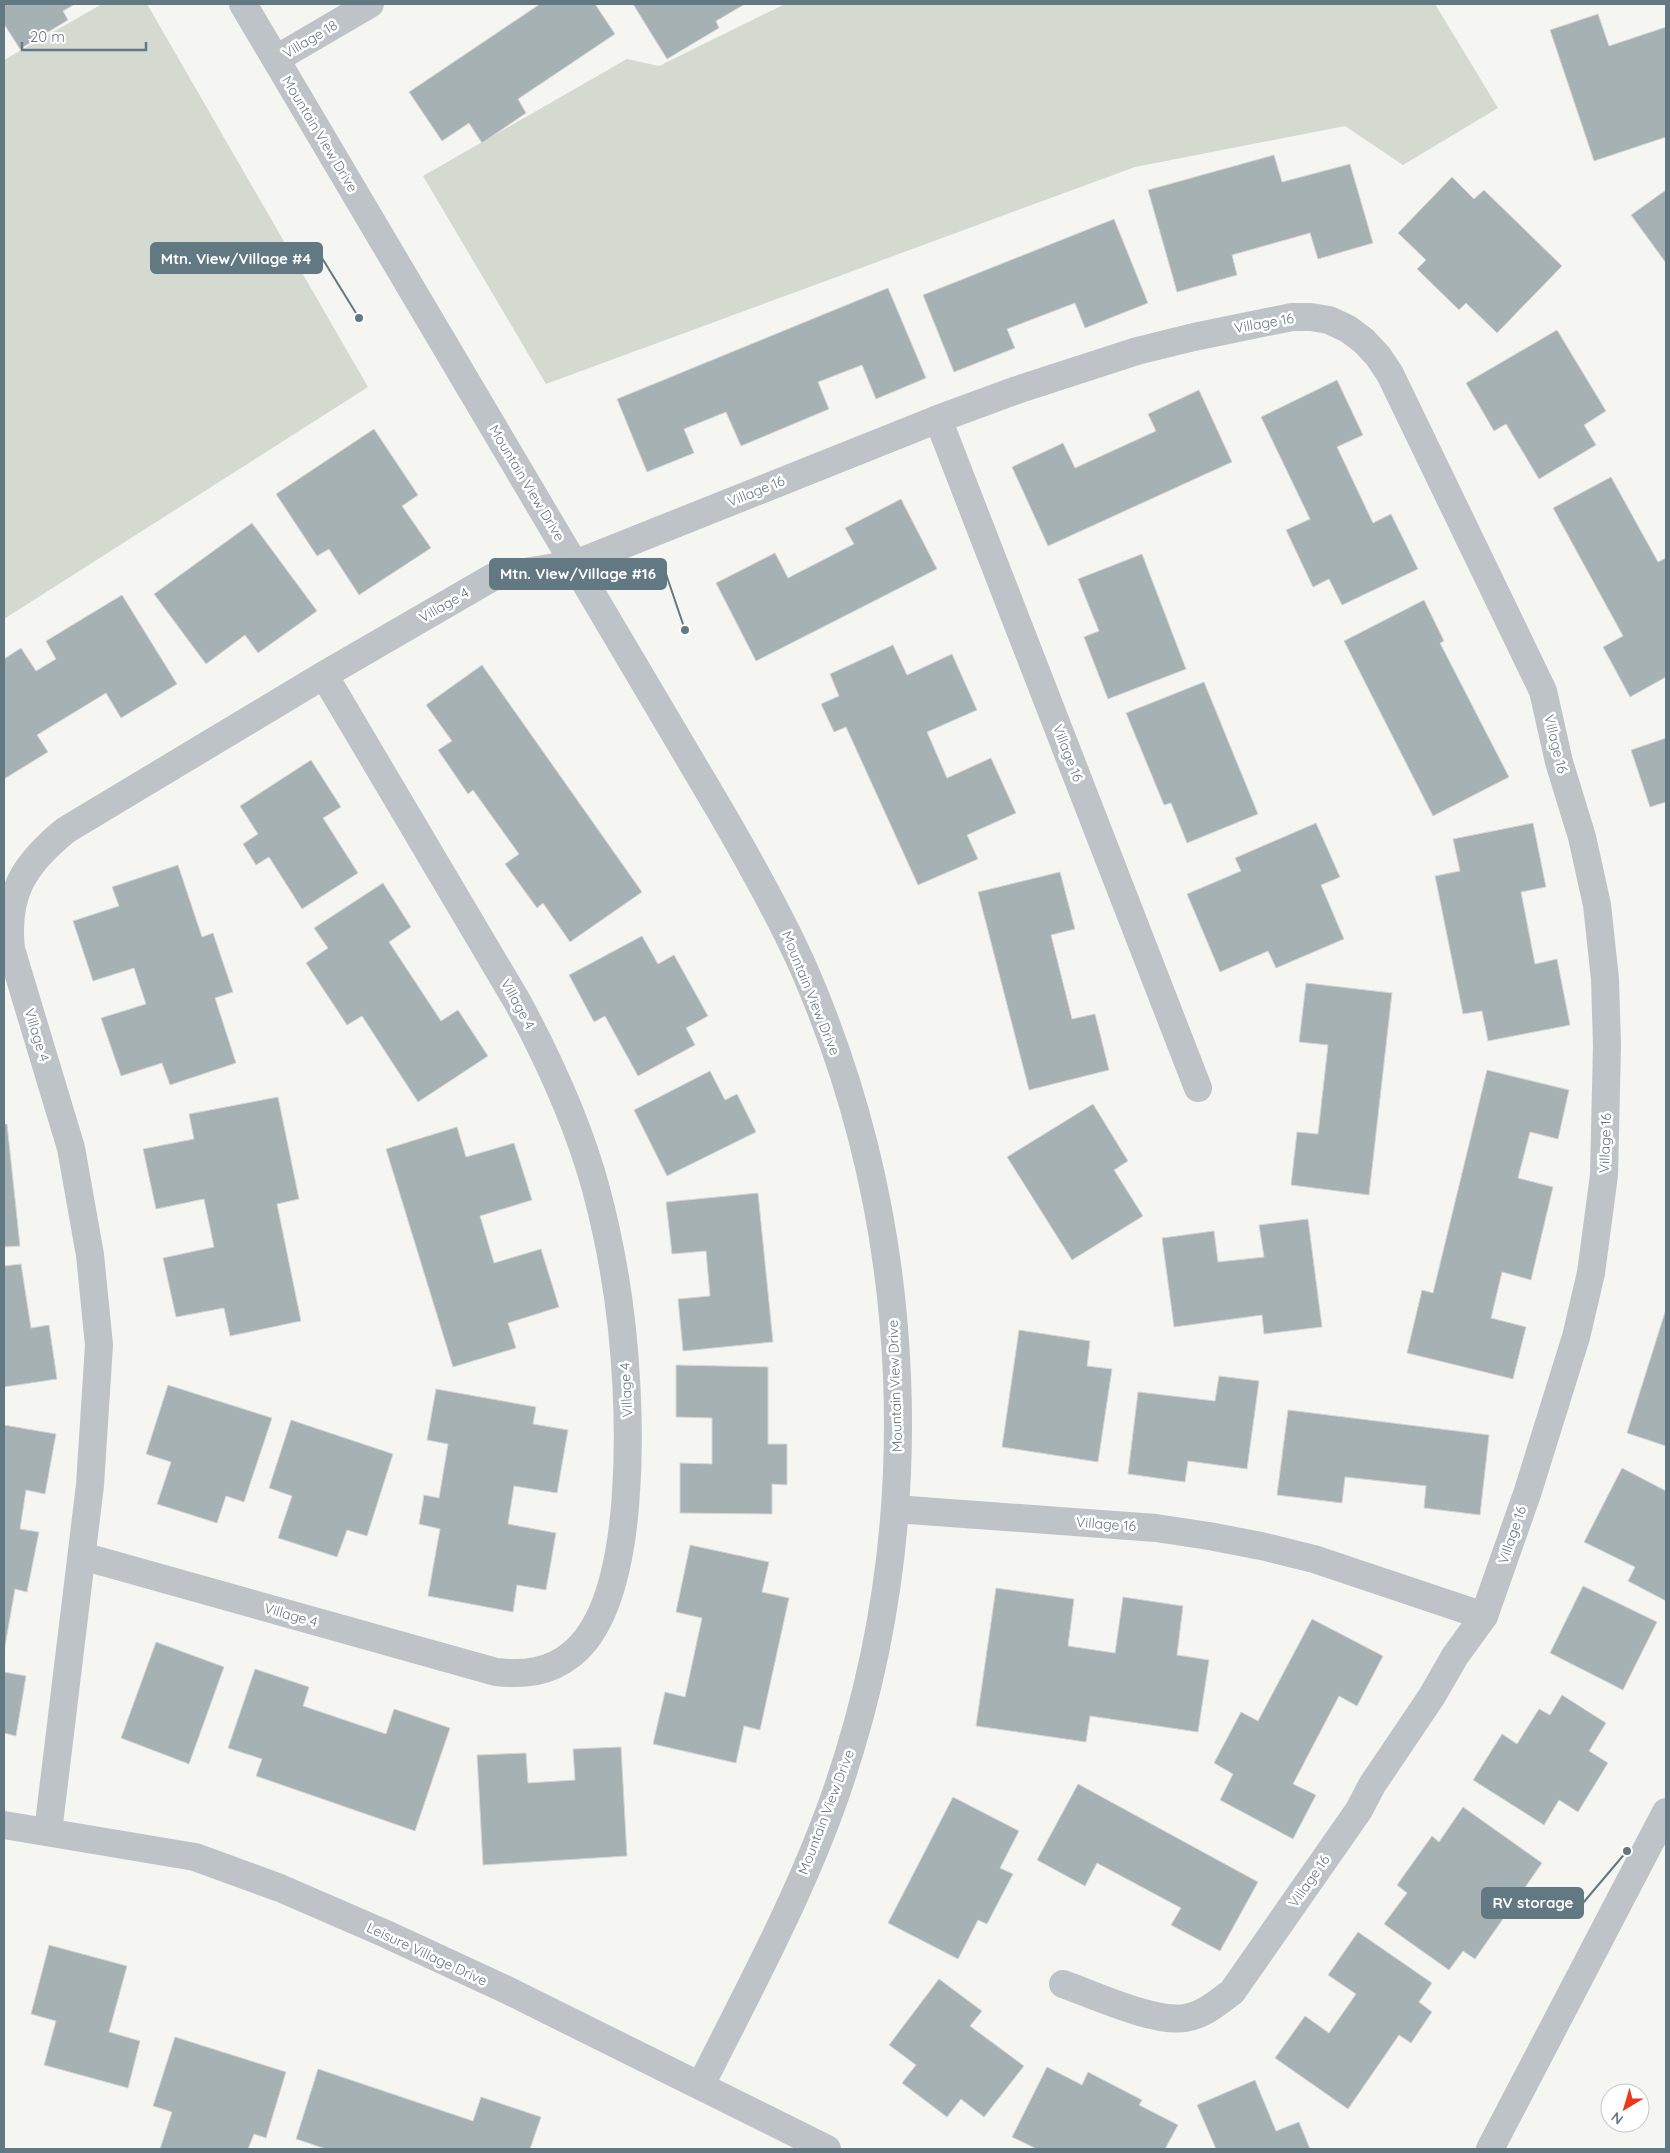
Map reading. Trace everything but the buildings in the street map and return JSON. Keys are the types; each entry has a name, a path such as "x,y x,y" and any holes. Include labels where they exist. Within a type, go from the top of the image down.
{"street":[{"name":"Mountain View Drive","path":"243,4 575,564 778,914 808,978 845,1077 871,1174 881,1223 894,1316 898,1412 895,1509 885,1602 876,1647 851,1747 834,1799 794,1896 701,2085"},
{"name":"Village 18","path":"276,59 370,4"},
{"name":"Village 16","path":"575,564 938,418 1076,370 1185,339 1282,318 1312,317 1329,320 1348,329 1364,340 1390,374 1543,691 1559,762 1582,837 1597,905 1606,979 1607,1036 1604,1175 1592,1273 1576,1337 1527,1494 1484,1616 1455,1656 1432,1696 1372,1785 1359,1810 1232,1992 1209,2010 1185,2018 1159,2019 1063,1984"},
{"name":"Village 16","path":"938,418 1198,1088"},
{"name":"Village 4","path":"48,1832 90,1485 99,1345 90,1256 71,1148 11,949 9,927 12,903 20,883 32,862 66,830 324,675 493,577 575,564"},
{"name":"Village 4","path":"82,1556 496,1672 521,1674 548,1669 572,1654 596,1623 606,1603 616,1567 626,1476 628,1423 626,1371 615,1282 596,1187 564,1099 535,1035 324,675"},
{"name":"Village 16","path":"895,1509 1156,1528 1208,1536 1314,1559 1484,1616"},
{"path":"1490,2149 1666,1812"},
{"name":"Leisure Village Drive","path":"4,1825 195,1857 280,1888 505,1989 827,2149"}],"shaded area":[{"path":"102,4 147,4 368,387 4,619 4,60"},
{"path":"785,4 1435,4 1498,108 1403,165 1345,126 1135,167 546,384 423,176 627,59 659,66"}],"place":[{"name":"Mtn. View/Village #4","path":"359,318"},
{"name":"Mtn. View/Village #16","path":"685,630"},
{"name":"RV storage","path":"1627,1851"}]}
